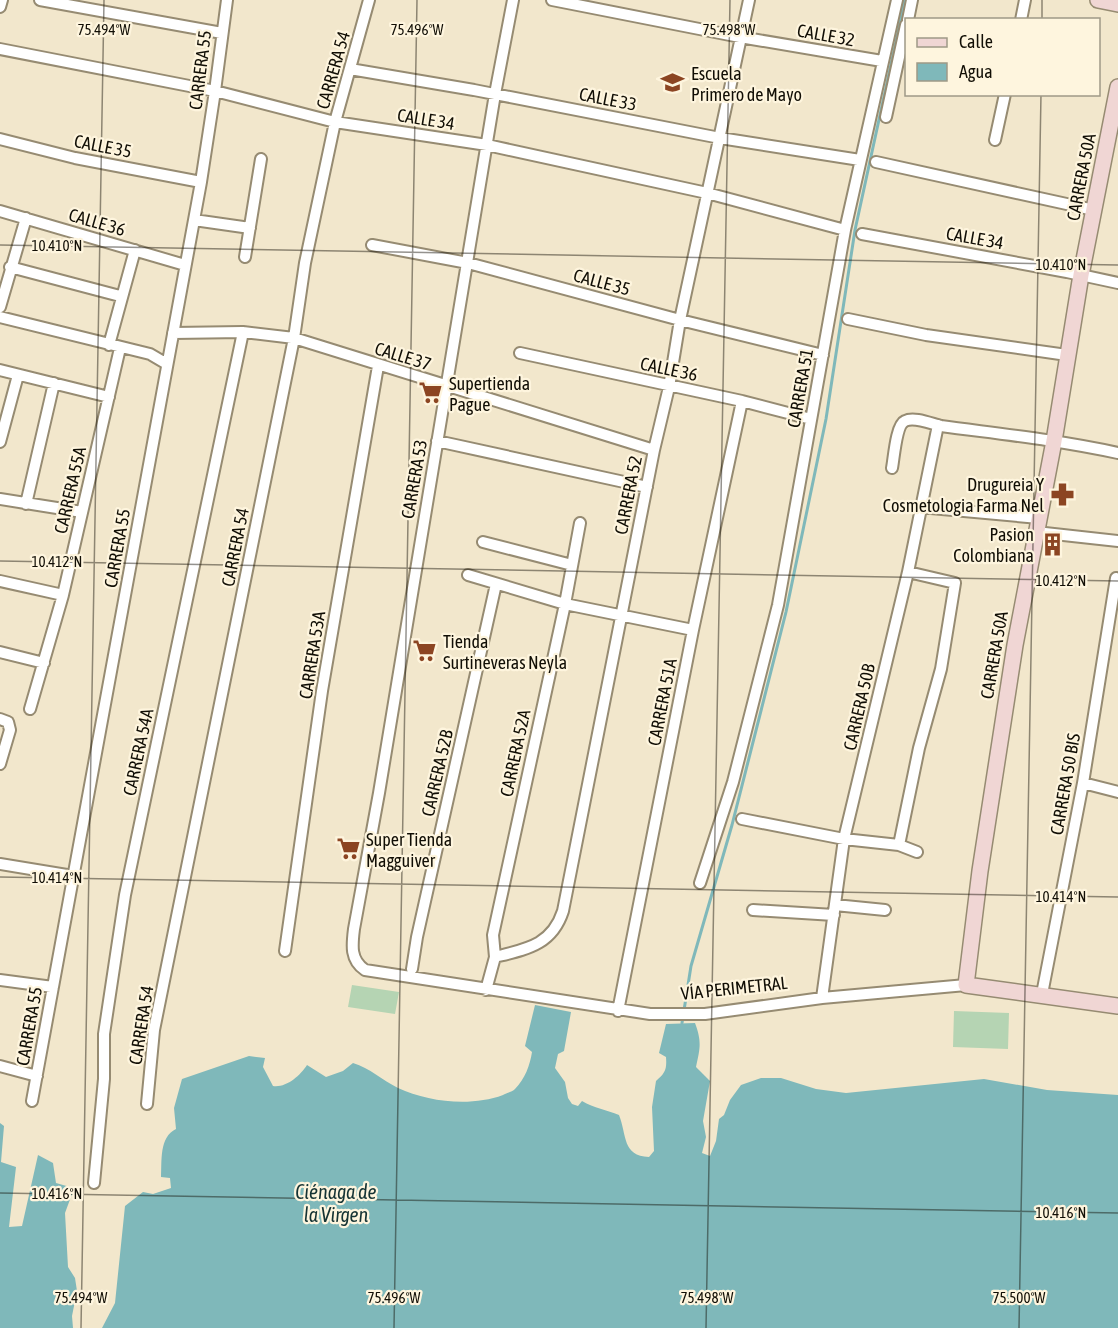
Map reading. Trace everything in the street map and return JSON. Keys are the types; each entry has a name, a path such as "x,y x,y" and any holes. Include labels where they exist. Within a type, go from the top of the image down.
{"street":[{"path":"0,6 2,0"},
{"path":"40,0 222,33"},
{"name":"CARRERA 55","path":"32,1101 201,182 227,0"},
{"name":"CARRERA 54","path":"147,1104 154,1030 294,338 305,263 335,122 369,0"},
{"name":"CARRERA 53","path":"357,964 352,947 354,929 379,792 495,94 513,0"},
{"name":"CALLE 32","path":"552,0 740,37 882,61"},
{"name":"CARRERA 52","path":"495,957 539,944 555,932 559,923 654,450 669,387 680,320 749,0"},
{"name":"CARRERA 51","path":"700,883 733,782 778,605 846,230 897,0"},
{"path":"908,18 912,0"},
{"path":"1021,18 1025,0"},
{"path":"1098,0 1118,4"},
{"path":"886,117 905,30"},
{"name":"CALLE 34","path":"0,49 215,91 335,122 487,146 707,193 846,230"},
{"name":"CALLE 33","path":"350,69 495,94 720,138 861,160"},
{"name":"CARRERA 50A","path":"966,985 997,758 1037,525 1054,441 1081,275 1094,210 1113,140 1118,87"},
{"path":"995,140 1005,96"},
{"name":"CALLE 35","path":"0,139 75,158 201,182"},
{"path":"245,257 261,159"},
{"path":"876,162 1094,210"},
{"name":"CALLE 36","path":"0,211 185,265"},
{"path":"0,307 26,218"},
{"path":"194,220 250,228"},
{"name":"CALLE 34","path":"862,234 1118,284"},
{"name":"CALLE 35","path":"372,245 468,263 680,320 823,355"},
{"path":"108,345 120,296 135,250"},
{"path":"10,267 120,296"},
{"path":"0,317 150,354 167,364"},
{"path":"848,319 926,335 1067,355"},
{"name":"CALLE 37","path":"173,333 243,332 294,338 654,450"},
{"name":"CARRERA 54A","path":"94,1183 104,1079 104,1034 125,896 243,332"},
{"name":"CARRERA 55A","path":"30,709 63,595 120,348"},
{"name":"CALLE 36","path":"520,353 742,401 811,419"},
{"name":"CARRERA 53A","path":"285,951 322,691 378,366"},
{"path":"0,370 109,397"},
{"path":"0,442 18,375"},
{"path":"26,504 54,383"},
{"name":"CARRERA 51A","path":"618,1011 693,630 742,401"},
{"path":"892,468 899,429 904,421 910,419 1118,453"},
{"name":"CARRERA 50B","path":"822,998 844,839 908,572 938,425"},
{"path":"437,441 647,487"},
{"path":"0,499 82,512"},
{"path":"920,507 1037,525 1118,541"},
{"name":"CARRERA 52A","path":"486,990 495,957 493,935 565,604 580,523"},
{"path":"483,542 572,564"},
{"path":"899,845 916,758 940,669 955,583 908,572"},
{"path":"468,575 565,604 693,630"},
{"name":"CARRERA 50 BIS","path":"1042,994 1083,783 1116,578"},
{"path":"0,581 63,595"},
{"name":"CARRERA 52B","path":"412,973 417,937 495,584"},
{"path":"0,652 44,663"},
{"path":"0,719 8,722 10,730 0,764"},
{"path":"1083,783 1118,792"},
{"path":"742,819 844,839 899,845 917,852"},
{"path":"0,864 73,876"},
{"path":"753,910 885,910"},
{"name":"VÍA PERIMETRAL","path":"357,964 365,970 412,973 486,990 650,1014 705,1014 822,998 966,985 1118,1006"},
{"path":"0,980 53,987"},
{"path":"0,1066 37,1076"}],"green space":[{"path":"352,985 399,992 395,1014 348,1007"},
{"path":"954,1011 1009,1013 1008,1049 953,1047"}],"water":[{"name":"Ciénaga de la Virgen","path":"535,1005 571,1012 564,1051 558,1054 555,1068 565,1082 568,1098 572,1104 578,1106 582,1101 619,1115 630,1149 640,1156 649,1157 654,1151 652,1107 656,1081 666,1068 666,1057 659,1053 666,1024 695,1023 699,1035 700,1045 696,1067 710,1081 703,1121 706,1137 702,1153 710,1156 716,1141 719,1119 724,1115 730,1100 741,1085 761,1078 781,1078 816,1089 846,1093 984,1079 1047,1090 1118,1095 1118,1328 102,1328 115,1303 125,1206 143,1192 153,1194 171,1188 170,1178 161,1177 162,1157 164,1143 176,1129 174,1108 182,1079 249,1056 265,1058 263,1067 273,1086 283,1085 292,1080 307,1065 326,1077 343,1071 353,1063 398,1088 423,1097 464,1102 491,1099 514,1090 522,1081 532,1052 525,1046"},
{"path":"0,1123 4,1126 1,1162 16,1167 9,1227 22,1226 38,1155 53,1163 56,1183 70,1187 72,1194 65,1213 68,1267 75,1278 77,1291 72,1316 73,1328 0,1328"}],"waterway":[{"path":"682,1023 691,966 732,825 786,612 826,419 855,230 905,0"}],"place":[{"name":"Escuela Primero de Mayo","path":"673,83"},
{"name":"Supertienda Pague","path":"431,393"},
{"name":"Drugureia Y Cosmetologia Farma Nel","path":"1062,494"},
{"name":"Pasion Colombiana","path":"1052,544"},
{"name":"Tienda Surtineveras Neyla","path":"425,651"},
{"name":"Super Tienda Magguiver","path":"348,849"}]}
